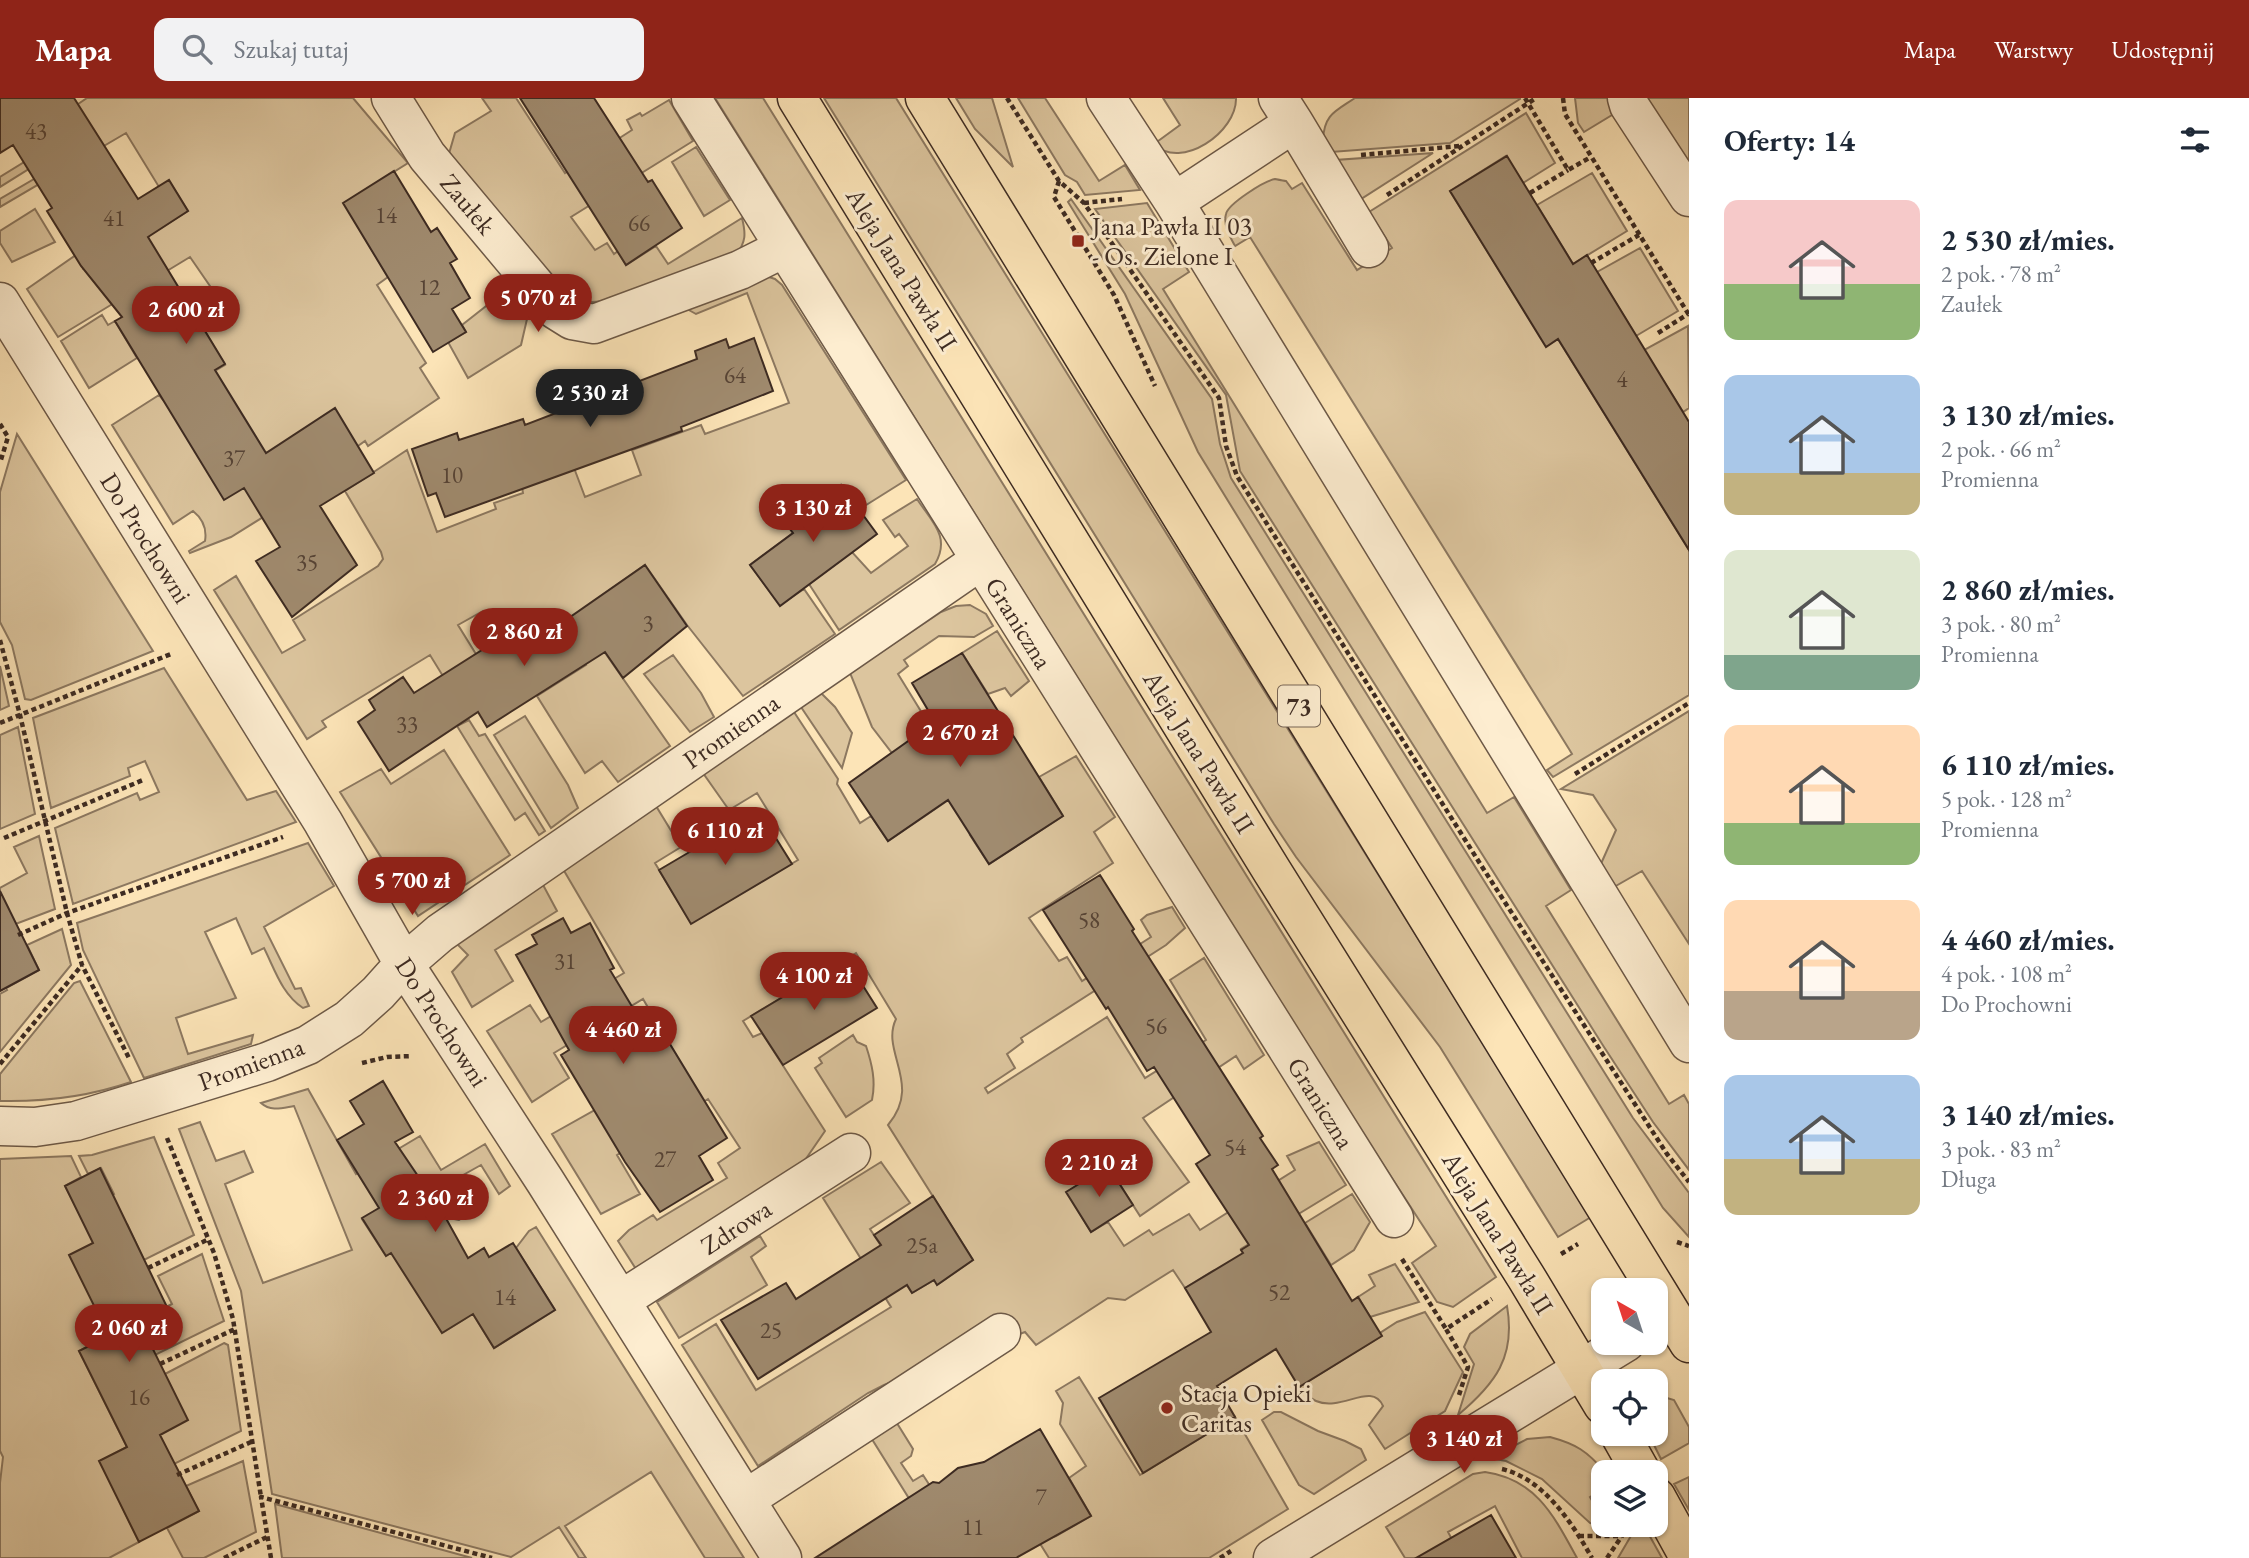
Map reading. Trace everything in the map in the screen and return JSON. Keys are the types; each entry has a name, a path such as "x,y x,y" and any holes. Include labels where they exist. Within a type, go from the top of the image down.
{"main road":[{"name":"Aleja Jana Pawła II","path":"797,98 1272,872 1591,1384"},
{"name":"73","path":"925,98 1676,1322"},
{"path":"1668,1519 1689,1557"}],"street":[{"name":"Zaułek","path":"391,98 427,156 556,310 572,320 593,324 740,270 784,248"},
{"name":"Graniczna","path":"691,98 1394,1218"},
{"path":"1106,98 1174,202 1689,1043"},
{"path":"1627,98 1689,197"},
{"path":"1174,202 1286,110 1360,233"},
{"name":"Do Prochowni","path":"0,302 323,822 404,964 621,1300 782,1558"},
{"name":"Promienna","path":"0,1126 35,1127 76,1121 267,1062 308,1045 349,1018 440,933 981,560"},
{"name":"Zdrowa","path":"621,1300 851,1153"},
{"path":"746,1499 1001,1334"},
{"path":"1273,1558 1604,1355"}],"path":[{"path":"1007,98 1059,181 1084,203 1219,398 1226,446 1237,477 1479,862 1667,1154 1689,1182"},
{"path":"1360,233 1461,146 1526,101 1536,98"},
{"path":"1563,98 1565,114 1689,315 1658,333"},
{"path":"1526,101 1568,170"},
{"path":"1314,159 1461,146"},
{"path":"1530,193 1591,157"},
{"path":"1591,263 1639,235"},
{"path":"0,424 8,437 0,463"},
{"path":"0,723 209,639"},
{"path":"0,640 82,965 149,1098 209,1239 235,1329 271,1558"},
{"path":"1539,797 1689,703"},
{"path":"4,838 143,780"},
{"path":"18,935 67,913 323,822"},
{"path":"0,1064 70,976 82,965"},
{"path":"1394,1218 1402,1261 1446,1329"},
{"path":"149,1268 209,1239"},
{"path":"160,1364 235,1329"},
{"path":"177,1475 251,1442"},
{"path":"1461,1442 1475,1465 1505,1469 1522,1476 1549,1497 1592,1558"},
{"path":"261,1497 492,1558"},
{"path":"1579,1536 1591,1536"},
{"path":"224,1558 268,1537"},
{"path":"1607,1558 1621,1537"}],"shaded area":[{"path":"87,98 353,98 408,163 344,203 388,277 377,285 426,363 420,368 439,398 368,446 365,441 358,446 334,473 231,537 190,553 189,551 205,541 204,524 193,511 173,524 112,425 159,395 164,401 225,365 189,305 212,289 190,257 58,337 27,289 83,250 83,268 156,231 188,211 169,181 159,187 126,133 0,207 0,199 87,148 80,137 0,187 0,177 76,130 65,113"},
{"path":"482,98 516,98 565,173 632,130 627,120 640,113 642,116 669,100 693,141 571,217 595,250 607,243 614,254 618,251 626,265 656,246 668,264 742,218 742,246 736,255 606,301 572,299 448,157 455,133 491,111"},
{"path":"715,98 763,98 1496,1277 1453,1307 1437,1302 1412,1263 1436,1246 1334,1089"},
{"path":"824,98 896,98 1591,1217 1558,1237 1440,1047 1296,857"},
{"path":"956,98 992,98 1013,167 975,129"},
{"path":"1018,98 1045,98 1099,181 1125,165 1140,190 1085,195 1077,182 1065,175"},
{"path":"1163,98 1236,98 1234,111 1218,135 1206,144 1178,153 1165,151 1154,144 1180,125"},
{"path":"1355,98 1520,99 1450,143 1331,152 1323,140 1326,124 1332,114"},
{"path":"1575,98 1609,98 1612,115 1584,132 1578,123"},
{"path":"1646,98 1689,98 1689,167"},
{"path":"1526,113 1555,163 1523,183 1506,156 1450,191 1546,346 1558,339 1689,550 1689,695 1553,777 1547,770 1572,754 1250,237 1235,246 1225,222 1226,214 1233,205 1263,184 1275,179 1286,181 1292,189 1302,183 1357,270 1392,248 1369,212"},
{"path":"696,147 730,200 704,216 672,162"},
{"path":"1433,153 1361,199 1336,160"},
{"path":"1592,173 1627,231 1573,264 1537,205"},
{"path":"1071,199 1212,399 1220,444 1231,478 1633,1118 1689,1193 1689,1237 1663,1208 1198,452 1125,294 1068,202"},
{"path":"1147,203 1189,272 1163,289 1487,813 1514,797 1571,890 1546,906 1669,1104 1684,1095 1689,1104 1689,1170 1653,1122 1604,1047 1240,471 1226,395 1095,209"},
{"path":"35,209 55,242 12,262 0,243 0,231"},
{"path":"1640,248 1678,311 1636,336 1597,272"},
{"path":"766,276 782,285 906,480 863,507 860,503 856,506 841,485 816,505 808,495 780,516 793,533 750,565 780,605 804,589 835,634 743,696 687,625 645,565 590,604 599,644 670,746 618,782 602,761 585,773 537,696 586,665 554,614 504,644 483,611 458,625 479,659 454,694 430,655 322,721 326,727 307,739 214,590 236,576 282,653 305,640 293,620 378,566 383,559 345,491 407,450 437,532 496,509 494,503 523,493 522,487 568,452 585,497 641,475 632,450 701,425 705,434 789,403 747,293 696,314 687,309"},
{"path":"513,285 530,306 521,345 468,378 448,342 466,332 462,325"},
{"path":"102,315 108,325 115,321 137,358 89,388 61,341"},
{"path":"1688,326 1689,408 1683,412 1644,350"},
{"path":"17,434 153,651 31,700 25,699 12,645 0,622 0,492"},
{"path":"917,499 938,530 941,546 935,564 839,630 809,584 852,552 871,573 908,546 899,534 895,537 883,520"},
{"path":"970,605 986,614 993,626 974,637 939,636 904,660 908,666 898,674 938,739 892,753 872,727 850,673 941,612 956,606"},
{"path":"997,631 1029,681 1011,696 1005,688 988,694 962,653"},
{"path":"673,655 701,693 714,717 690,732 644,674"},
{"path":"0,666 9,706 0,710"},
{"path":"164,668 247,800 276,791 296,822 73,904 55,828 137,793 140,800 159,792 145,761 128,768 130,776 51,808 33,718"},
{"path":"821,693 835,707 852,733 842,768 801,707"},
{"path":"1689,711 1689,944 1642,871 1614,887 1600,866 1616,830 1593,795 1561,789"},
{"path":"794,712 838,779 837,784 860,823 871,816 888,841 966,788 988,824 970,835 989,864 1063,816 1039,777 1076,756 1115,817 1094,832 1113,863 1029,918 1059,961 1067,957 1082,981 1151,937 1141,920 1147,915 1172,907 1185,928 1166,945 1021,1038 1023,1042 1007,1054 1015,1068 985,1088 988,1093 1107,1017 1145,1078 1206,1040 1170,980 1204,958 1264,1055 1244,1069 1236,1056 1143,1118 1189,1182 1140,1216 1108,1166 1067,1192 1091,1232 1108,1222 1124,1246 1149,1230 1153,1235 1189,1214 1200,1230 1295,1170 1287,1156 1319,1142 1346,1185 1241,1249 1246,1259 1213,1271 1185,1288 1173,1270 1125,1300 1108,1298 1036,1345 1025,1332 884,1385 758,1466 682,1345 716,1324 756,1390 891,1307 823,1198 881,1162 910,1203 870,1229 912,1293 934,1280 938,1284 973,1260 888,1125 898,1110 902,1096 902,1082 893,1044 892,1031 896,1019 856,953 743,1021 753,1037 762,1033 825,1131 803,1163 636,1269 618,1241 629,1230 653,1215 657,1220 727,1178 718,1163 740,1148 708,1099 617,1155 640,1194 601,1214 552,1134 595,1110 684,1069 643,999 554,1053 569,1078 532,1102 487,1031 530,1005 541,1022 624,973 563,869 656,806 681,847 655,863 691,923 798,860 757,793 729,810 703,773"},
{"path":"525,716 568,785 578,808 551,828 494,735"},
{"path":"469,720 479,736 485,734 545,831 539,835 525,813 515,820 457,726"},
{"path":"18,727 35,814 0,829 0,735"},
{"path":"444,750 510,855 418,916 340,792 381,769 391,784"},
{"path":"39,836 55,909 13,925 0,898 0,888 27,873 14,847"},
{"path":"308,843 334,886 264,927 295,989 301,988 309,1006 303,1008 290,996 264,948 252,954 236,918 205,932 236,998 176,1018 188,1054 253,1035 251,1044 144,1078 83,950 77,923"},
{"path":"542,883 557,911 495,950 513,981 472,1007 452,972 468,955 456,943"},
{"path":"62,929 71,965 0,1052 0,994 39,970 27,945"},
{"path":"80,981 131,1082 67,1097 0,1101 0,1074 74,983"},
{"path":"853,1035 857,1042 866,1046 874,1086 872,1100 846,1117 815,1068 822,1063 819,1058"},
{"path":"308,1089 356,1174 420,1136 441,1170 485,1144 510,1186 499,1194 481,1165 447,1184 466,1215 459,1220 441,1211 422,1182 362,1219 386,1256 392,1252 442,1333 466,1318 455,1285 494,1348 555,1310 516,1248 529,1231 536,1227 744,1558 705,1558 651,1472 565,1526 586,1558 579,1558 559,1527 511,1557 272,1494 241,1291 179,1129 200,1122 216,1161 244,1151 253,1172 225,1184 263,1283 352,1250 294,1106 273,1108 261,1103"},
{"path":"154,1137 194,1235 144,1260 128,1226 109,1336 79,1351 127,1447 100,1461 139,1542 109,1558 0,1558 0,1483 3,1457 0,1451 0,1159 71,1156 81,1177 65,1186 79,1213 114,1194 101,1168 88,1174 79,1156 92,1155"},
{"path":"1352,1194 1370,1222 1354,1250 1331,1265 1305,1223"},
{"path":"760,1236 766,1246 751,1257 767,1285 679,1338 657,1302"},
{"path":"202,1254 224,1321 155,1355 139,1321 172,1304 158,1276"},
{"path":"1395,1264 1419,1302 1370,1317 1358,1297 1375,1286 1369,1275"},
{"path":"1507,1306 1508,1340 1500,1368 1483,1392 1458,1415 1474,1364 1464,1347 1470,1334"},
{"path":"1425,1312 1463,1372 1445,1411 1385,1449 1369,1425 1383,1406 1378,1399 1364,1396 1326,1403 1313,1400 1299,1387 1381,1336 1380,1333 1397,1322"},
{"path":"224,1343 228,1345 241,1431 172,1465 158,1436 165,1374"},
{"path":"1079,1377 1140,1475 1235,1417 1288,1509 1209,1558 1049,1558 1039,1542 1056,1536 1091,1516 1069,1478 1086,1466 1060,1424 1063,1403 1056,1391"},
{"path":"1668,1398 1674,1400 1689,1427 1689,1443 1661,1459 1654,1446 1668,1446"},
{"path":"1274,1412 1281,1412 1361,1449 1366,1460 1314,1494 1299,1485 1262,1420"},
{"path":"895,1420 913,1449 911,1456 901,1463 913,1481 923,1475 932,1489 915,1508 870,1436"},
{"path":"1550,1437 1567,1442 1593,1460 1591,1523 1542,1479 1506,1461 1490,1458 1527,1439"},
{"path":"243,1461 256,1532 204,1558 183,1558 167,1528 199,1511 186,1486"},
{"path":"1485,1472 1518,1482 1530,1491 1551,1514 1577,1558 1522,1558 1495,1506 1448,1532 1456,1547 1438,1558 1405,1558 1386,1527 1473,1474"},
{"path":"1689,1477 1689,1510 1674,1484"},
{"path":"275,1504 472,1558 282,1558"},
{"path":"1630,1537 1650,1537 1662,1558 1618,1558"}],"building":[{"path":"0,98 74,98 138,199 169,180 188,211 148,237 225,364 215,370 266,453 335,408 374,473 320,506 357,565 292,617 256,561 280,547 244,488 224,500 115,321 122,317 81,266 47,211 52,208 13,145 0,153"},
{"path":"520,98 594,98 648,182 652,180 682,228 626,265"},
{"path":"1507,156 1573,264 1587,255 1689,422 1689,550 1558,339 1546,347 1450,191"},
{"path":"394,171 431,232 437,228 457,259 450,263 470,298 452,309 466,332 433,352 343,203"},
{"path":"754,338 773,391 681,427 682,431 445,517 436,493 428,496 412,449 457,433 459,440 523,419 525,425 697,359 695,351 726,339 729,348"},
{"path":"841,485 877,534 780,606 750,565 793,533 780,516 808,495 816,505"},
{"path":"645,565 687,626 623,678 605,652 487,727 478,712 389,771 358,722 375,710 369,700 403,677 414,693 501,638 504,644 554,614 560,624"},
{"path":"962,653 1063,816 989,864 948,800 888,841 849,783 935,722 912,683"},
{"path":"759,811 792,864 691,924 659,870"},
{"path":"1100,875 1134,929 1132,931 1263,1136 1260,1138 1278,1165 1272,1169 1352,1301 1358,1297 1382,1336 1299,1387 1276,1349 1217,1386 1235,1417 1143,1473 1099,1398 1211,1332 1185,1288 1243,1253 1241,1250 1249,1245 1196,1164 1210,1155 1154,1067 1147,1071 1043,910"},
{"path":"0,891 39,970 0,991"},
{"path":"563,918 571,933 590,923 614,968 610,970 654,1043 665,1036 727,1138 699,1156 713,1180 660,1212 625,1162 561,1055 569,1050 516,955 537,944 532,935"},
{"path":"846,959 877,1008 783,1065 751,1016"},
{"path":"383,1081 413,1132 395,1142 443,1213 468,1258 484,1248 489,1257 513,1243 555,1310 494,1348 473,1314 442,1333 391,1253 386,1256 362,1218 379,1208 337,1140 364,1124 350,1101"},
{"path":"1108,1166 1133,1205 1091,1232 1066,1192"},
{"path":"100,1168 167,1307 139,1321 188,1420 160,1435 199,1511 139,1542 99,1461 127,1447 79,1351 109,1336 69,1255 93,1243 65,1186"},
{"path":"933,1196 973,1260 937,1285 934,1280 912,1293 907,1285 758,1379 721,1320 786,1283 796,1299 881,1245 874,1235"},
{"path":"1040,1429 1091,1516 1016,1558 815,1558 933,1482 939,1483 958,1468 984,1462"},
{"path":"1491,1515 1516,1558 1416,1558"}],"place":[{"name":"Jana Pawła II 03 - Os. Zielone I","path":"1078,241"},
{"name":"Stacja Opieki Caritas","path":"1167,1408"}]}
